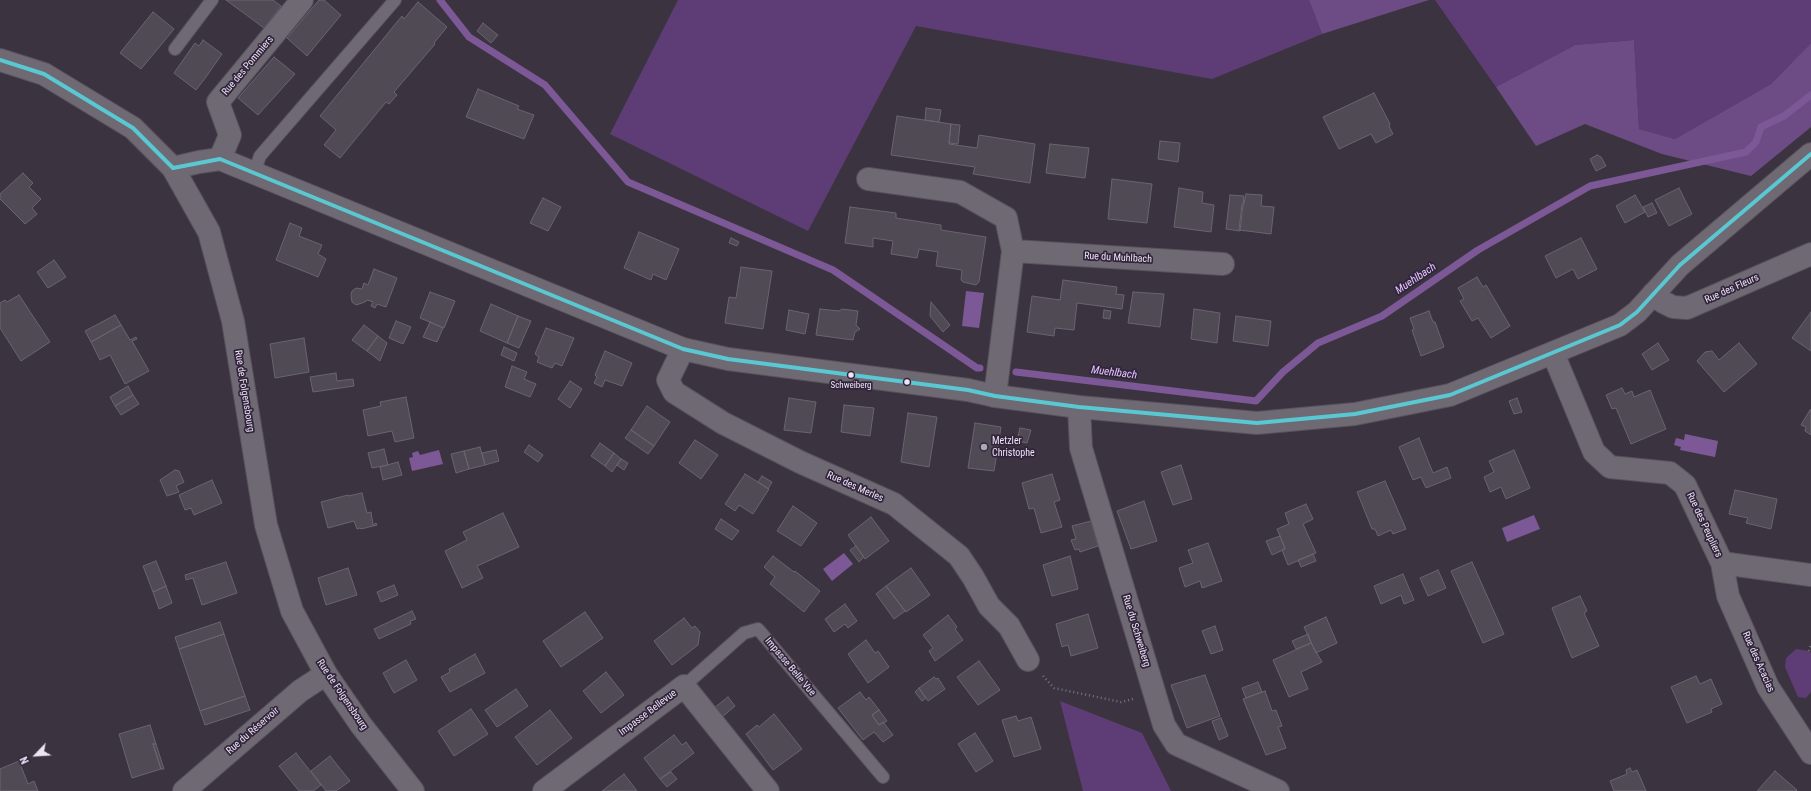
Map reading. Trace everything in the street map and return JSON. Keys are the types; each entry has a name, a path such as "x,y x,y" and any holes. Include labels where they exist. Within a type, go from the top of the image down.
{"street":[{"name":"Rue des Pommiers","path":"220,159 230,135 218,102 302,0"},
{"name":"Rue de Folgensbourg","path":"0,60 44,74 133,128 173,168 209,232 233,321 266,525 292,611 326,674 361,725 413,791"},
{"path":"173,168 220,159 683,349 728,359 968,390 995,396 1079,407 1257,423 1355,414 1450,394 1620,325 1637,312 1680,265 1811,154"},
{"path":"868,179 960,192 1006,218 1013,251 995,396"},
{"name":"Rue du Muhlbach","path":"1013,251 1223,264"},
{"name":"Rue des Fleurs","path":"1653,294 1663,302 1673,307 1687,308 1811,254"},
{"name":"Rue des Merles","path":"683,349 668,380 674,392 723,423 793,459 894,504 959,556 973,577 988,606 1009,626 1028,660"},
{"name":"Rue des Peupliers","path":"1553,353 1594,452 1610,467 1670,474 1685,485 1722,563 1811,575"},
{"name":"Rue du Schweiberg","path":"1079,407 1081,448 1164,726 1176,744 1278,791"},
{"name":"Rue des Acacias","path":"1722,563 1728,596 1768,688 1811,753"},
{"name":"Rue du Réservoir","path":"184,791 300,691 326,674"},
{"name":"Impasse Bellevue","path":"544,791 684,686 768,791"}],"lane":[{"path":"175,49 212,0"},
{"path":"254,173 260,156 395,0"},
{"name":"Impasse Belle Vue","path":"684,686 744,633 758,630 882,777"}],"path":[{"path":"1809,651 1811,644"},
{"path":"1028,660 1054,688 1121,702 1155,695"}],"shaded area":[{"path":"678,0 1309,0 1322,34 1212,79 916,26 808,231 610,134"},
{"path":"1309,0 1429,0 1322,34"},
{"path":"1435,0 1811,0 1811,43 1771,84 1675,139 1639,129 1634,40 1575,45 1496,87"},
{"path":"1634,40 1639,129 1675,139 1771,84 1811,43 1811,127 1751,176 1662,154 1585,124 1536,146 1496,87 1575,45"},
{"path":"966,291 984,293 979,328 962,326"},
{"path":"1685,434 1718,441 1715,457 1680,450 1681,447 1674,445 1676,438 1684,440"},
{"path":"439,450 443,464 412,471 409,458 413,457 412,453 418,451 420,455"},
{"path":"1534,515 1540,529 1507,542 1502,528"},
{"path":"844,553 853,564 832,581 823,569"},
{"path":"1796,649 1809,651 1811,653 1811,692 1806,698 1798,697 1785,667 1786,658"},
{"path":"1060,701 1142,733 1171,791 1083,791"}],"building":[{"path":"226,0 273,0 281,6 264,28"},
{"path":"319,0 324,0 341,15 307,56 287,38"},
{"path":"418,2 447,27 434,43 435,44 394,92 397,95 389,104 386,102 340,158 324,145 336,130 320,116 402,16 404,19"},
{"path":"153,12 174,29 141,69 120,53"},
{"path":"483,23 498,35 491,43 477,31"},
{"path":"203,40 222,54 196,90 174,73 195,43 199,46"},
{"path":"274,57 295,74 258,115 238,98"},
{"path":"478,89 519,106 517,109 534,115 524,139 466,117"},
{"path":"1374,93 1390,124 1389,126 1393,134 1376,143 1371,134 1339,149 1323,117"},
{"path":"926,108 941,110 939,122 925,120"},
{"path":"897,116 951,124 949,144 977,148 979,135 1035,144 1030,183 973,174 975,167 891,155"},
{"path":"951,124 960,125 958,144 949,143"},
{"path":"1160,141 1180,143 1178,162 1158,159"},
{"path":"1050,144 1089,148 1085,178 1046,173"},
{"path":"1597,155 1601,157 1606,166 1596,171 1590,159"},
{"path":"23,173 33,183 29,187 41,199 32,208 37,214 25,224 0,199 0,194"},
{"path":"1112,179 1152,184 1147,223 1108,219"},
{"path":"1179,188 1203,192 1202,203 1214,205 1211,232 1174,227"},
{"path":"1679,188 1692,214 1669,226 1655,200"},
{"path":"1246,194 1262,195 1261,206 1274,207 1271,234 1239,230 1242,204 1244,204"},
{"path":"1230,195 1244,196 1240,231 1226,229"},
{"path":"1635,195 1645,212 1625,223 1616,206"},
{"path":"543,198 561,207 548,231 530,223"},
{"path":"1652,203 1657,213 1648,217 1643,207"},
{"path":"850,207 896,213 896,218 941,225 941,230 986,237 979,282 976,285 963,282 961,280 962,270 936,266 938,252 919,249 917,258 891,254 893,241 873,238 873,247 845,243"},
{"path":"290,223 302,228 299,236 322,245 318,254 326,259 318,277 276,260"},
{"path":"639,232 679,249 666,280 653,274 651,280 624,268"},
{"path":"731,238 739,242 737,246 729,243"},
{"path":"1581,238 1597,269 1578,279 1573,269 1556,278 1545,256"},
{"path":"54,260 66,277 48,288 37,272"},
{"path":"741,267 772,271 763,329 725,323 729,297 736,298"},
{"path":"374,269 397,278 386,307 377,304 375,308 371,306 373,302 367,300 356,305 352,302 352,291 356,288 362,289 364,283 368,285"},
{"path":"1477,277 1483,287 1486,285 1510,326 1491,338 1478,318 1472,321 1460,301 1464,299 1458,288"},
{"path":"1063,280 1117,287 1116,294 1124,295 1122,309 1077,303 1074,330 1055,328 1054,336 1027,332 1032,296 1060,300"},
{"path":"430,292 455,301 444,328 420,318"},
{"path":"1133,292 1164,294 1160,327 1128,323"},
{"path":"19,295 50,342 21,361 0,328 0,303 5,300 7,302"},
{"path":"931,302 950,325 943,332 930,316"},
{"path":"491,304 518,316 507,343 480,331"},
{"path":"820,309 858,311 856,325 860,329 855,332 853,340 816,335"},
{"path":"1194,309 1220,313 1217,343 1191,339"},
{"path":"789,310 809,314 805,334 786,330"},
{"path":"1104,310 1111,311 1110,319 1103,318"},
{"path":"1429,311 1433,322 1435,322 1444,347 1421,356 1412,330 1414,329 1410,318"},
{"path":"1811,312 1811,351 1792,338"},
{"path":"115,315 121,325 91,342 85,331"},
{"path":"518,316 531,321 519,348 507,343"},
{"path":"1236,316 1271,321 1268,346 1233,341"},
{"path":"396,321 411,327 403,344 389,338"},
{"path":"430,322 443,328 437,342 423,337"},
{"path":"121,325 130,340 136,337 137,339 132,341 149,371 125,384 110,355 100,360 91,342"},
{"path":"364,325 378,336 367,351 352,340"},
{"path":"546,328 574,338 562,366 555,363 552,368 537,362 539,357 535,354"},
{"path":"378,336 387,343 380,361 367,351"},
{"path":"304,338 309,372 275,378 270,344"},
{"path":"1658,343 1669,360 1652,370 1642,354"},
{"path":"1739,343 1757,364 1724,392 1697,361 1705,352 1712,351 1719,360"},
{"path":"504,347 517,353 514,361 501,355"},
{"path":"605,351 632,363 622,386 605,380 602,387 594,383 597,377 595,375"},
{"path":"512,366 527,372 524,379 536,384 530,397 505,387"},
{"path":"336,373 337,381 353,379 354,386 313,392 310,377"},
{"path":"570,381 582,389 570,408 558,399"},
{"path":"128,386 133,395 115,406 110,397"},
{"path":"1622,388 1625,394 1632,391 1634,397 1650,390 1666,429 1631,444 1616,408 1612,409 1606,395"},
{"path":"133,395 139,404 121,415 115,406"},
{"path":"406,397 414,438 395,442 392,431 368,436 363,410 381,406 380,402"},
{"path":"789,398 816,402 811,433 784,430"},
{"path":"1517,398 1522,412 1514,414 1509,401"},
{"path":"844,405 874,408 870,436 841,432"},
{"path":"647,406 670,422 654,446 631,430"},
{"path":"1810,410 1811,435 1805,431 1806,427 1801,425"},
{"path":"908,413 937,417 929,467 901,462"},
{"name":"Metzler Christophe","path":"975,423 1001,427 994,471 968,468"},
{"path":"1020,428 1031,430 1027,443 1017,441"},
{"path":"631,430 654,446 648,454 625,438"},
{"path":"1419,438 1433,473 1447,467 1451,478 1426,488 1421,477 1413,480 1399,447"},
{"path":"695,440 718,455 701,479 679,463"},
{"path":"600,443 614,453 605,466 591,456"},
{"path":"529,445 543,455 538,462 524,452"},
{"path":"480,447 485,465 469,469 464,451"},
{"path":"384,449 388,465 372,468 368,453"},
{"path":"496,450 499,461 485,465 482,453"},
{"path":"1514,450 1530,488 1506,499 1501,487 1490,492 1484,477 1494,472 1489,461"},
{"path":"464,451 469,469 456,473 451,454"},
{"path":"614,453 621,459 612,472 605,466"},
{"path":"621,459 628,463 624,470 617,465"},
{"path":"398,462 402,475 383,480 380,467"},
{"path":"1181,465 1192,499 1173,505 1161,472"},
{"path":"175,470 179,471 184,482 176,486 179,492 167,496 160,480"},
{"path":"745,474 769,489 753,514 739,505 735,511 725,504"},
{"path":"1052,474 1060,500 1054,502 1062,527 1041,533 1034,508 1029,509 1022,483"},
{"path":"762,476 772,482 768,489 758,482"},
{"path":"212,480 222,503 194,515 191,508 185,510 179,495"},
{"path":"1385,481 1406,529 1393,534 1391,530 1378,536 1375,529 1372,529 1357,492"},
{"path":"1735,490 1777,499 1771,529 1746,523 1748,518 1729,514"},
{"path":"362,493 367,513 371,512 373,525 376,523 377,525 357,529 354,521 328,528 321,502"},
{"path":"1144,501 1157,541 1131,549 1117,511"},
{"path":"1306,504 1313,519 1303,524 1316,553 1288,565 1282,550 1285,548 1277,529 1289,524 1285,513"},
{"path":"793,506 817,523 801,546 777,531"},
{"path":"503,513 519,547 477,566 483,578 462,588 445,551 467,540 463,532"},
{"path":"871,517 889,541 865,559 848,535"},
{"path":"721,519 739,531 732,540 715,529"},
{"path":"1091,521 1098,546 1080,552 1079,549 1075,550 1071,540 1076,539 1072,526"},
{"path":"1280,536 1285,549 1272,555 1266,541"},
{"path":"1208,543 1222,581 1202,588 1200,581 1185,587 1179,568 1193,563 1188,550"},
{"path":"856,546 864,557 859,562 850,550"},
{"path":"1313,554 1316,561 1301,567 1298,560"},
{"path":"773,556 820,591 804,612 770,584 775,577 764,567"},
{"path":"1070,556 1078,589 1052,596 1043,565"},
{"path":"156,561 166,586 153,592 143,566"},
{"path":"226,562 237,593 202,605 193,578 186,580 185,575"},
{"path":"1472,562 1504,634 1483,643 1451,571"},
{"path":"348,568 357,595 326,605 318,578"},
{"path":"911,568 930,595 906,612 886,586"},
{"path":"1438,570 1446,588 1428,596 1420,578"},
{"path":"1403,574 1414,600 1404,604 1401,595 1381,604 1374,586"},
{"path":"394,585 398,595 381,602 377,592"},
{"path":"166,586 172,603 159,609 153,592"},
{"path":"886,586 905,611 894,619 876,594"},
{"path":"1580,596 1587,611 1584,613 1599,646 1572,658 1552,608"},
{"path":"845,604 857,621 848,628 845,624 834,632 825,619"},
{"path":"412,611 416,619 410,621 411,624 379,639 374,629"},
{"path":"585,612 603,638 561,667 543,641"},
{"path":"1088,614 1098,648 1071,656 1068,645 1062,647 1056,624"},
{"path":"948,615 957,627 955,629 963,640 935,661 929,651 933,648 923,635"},
{"path":"1326,617 1337,643 1316,653 1304,627"},
{"path":"684,618 692,628 695,626 700,632 698,645 672,665 654,641"},
{"path":"220,622 224,634 179,649 175,637"},
{"path":"1215,626 1223,650 1211,654 1202,631"},
{"path":"224,634 245,696 200,711 179,649"},
{"path":"1308,634 1311,643 1296,649 1292,641"},
{"path":"866,640 875,653 878,651 889,667 868,683 848,654"},
{"path":"1311,643 1322,662 1301,672 1308,689 1289,697 1273,660"},
{"path":"475,654 485,673 450,692 441,677 450,672 449,669"},
{"path":"406,660 417,680 394,693 383,673"},
{"path":"979,661 1000,690 978,705 957,677"},
{"path":"606,672 624,695 601,713 583,691"},
{"path":"1205,675 1220,716 1187,728 1171,685"},
{"path":"1696,676 1700,684 1711,679 1722,704 1711,709 1712,712 1687,723 1671,687"},
{"path":"934,677 936,679 938,678 945,689 928,701 919,688"},
{"path":"1258,682 1262,692 1246,698 1242,688"},
{"path":"919,688 926,698 922,701 915,692"},
{"path":"516,689 528,706 497,727 485,710"},
{"path":"1265,691 1272,711 1276,710 1282,726 1278,727 1286,748 1266,755 1243,699"},
{"path":"860,692 866,700 869,697 879,710 872,715 879,725 883,722 893,735 883,742 874,732 863,740 838,708"},
{"path":"245,696 250,710 205,725 200,711"},
{"path":"728,697 735,706 721,718 714,708"},
{"path":"471,709 488,734 454,756 438,731"},
{"path":"550,710 572,738 537,765 515,737"},
{"path":"879,710 887,721 879,725 872,715"},
{"path":"774,714 802,749 773,770 746,734 757,725 759,727"},
{"path":"1016,716 1018,721 1031,717 1041,749 1014,757 1002,720"},
{"path":"1221,718 1228,736 1219,740 1212,721"},
{"path":"150,725 156,744 153,744 161,769 132,778 119,734"},
{"path":"975,733 993,761 976,772 958,744"},
{"path":"674,735 682,745 686,742 694,753 660,779 644,758"},
{"path":"153,744 156,744 164,769 161,769"},
{"path":"296,753 321,785 313,791 299,791 279,766"},
{"path":"330,756 350,781 336,791 326,791 311,771"},
{"path":"19,761 28,784 34,781 38,791 0,791 0,769"},
{"path":"1630,768 1632,772 1637,770 1646,791 1614,791 1610,781 1627,774 1626,770"},
{"path":"1775,771 1797,790 1757,791"},
{"path":"671,772 677,779 667,787 660,779"},
{"path":"624,774 637,791 602,791"}],"waterway":[{"path":"440,0 469,37 545,85 628,182 833,270 977,368 980,368"},
{"name":"Muehlbach","path":"1016,372 1256,401 1283,372 1318,343 1382,316 1478,250 1590,186 1746,152 1756,142 1761,127 1784,116 1811,95"}],"transit line":[{"path":"0,60 44,74 133,128 173,168"},
{"path":"173,168 220,159 683,349 728,359 968,390 995,396 1079,407 1257,423 1355,414 1450,395 1620,325 1637,312 1680,265 1811,154"}],"place":[{"name":"Schweiberg","path":"851,375"},
{"name":"Metzler Christophe","path":"984,447"}]}
